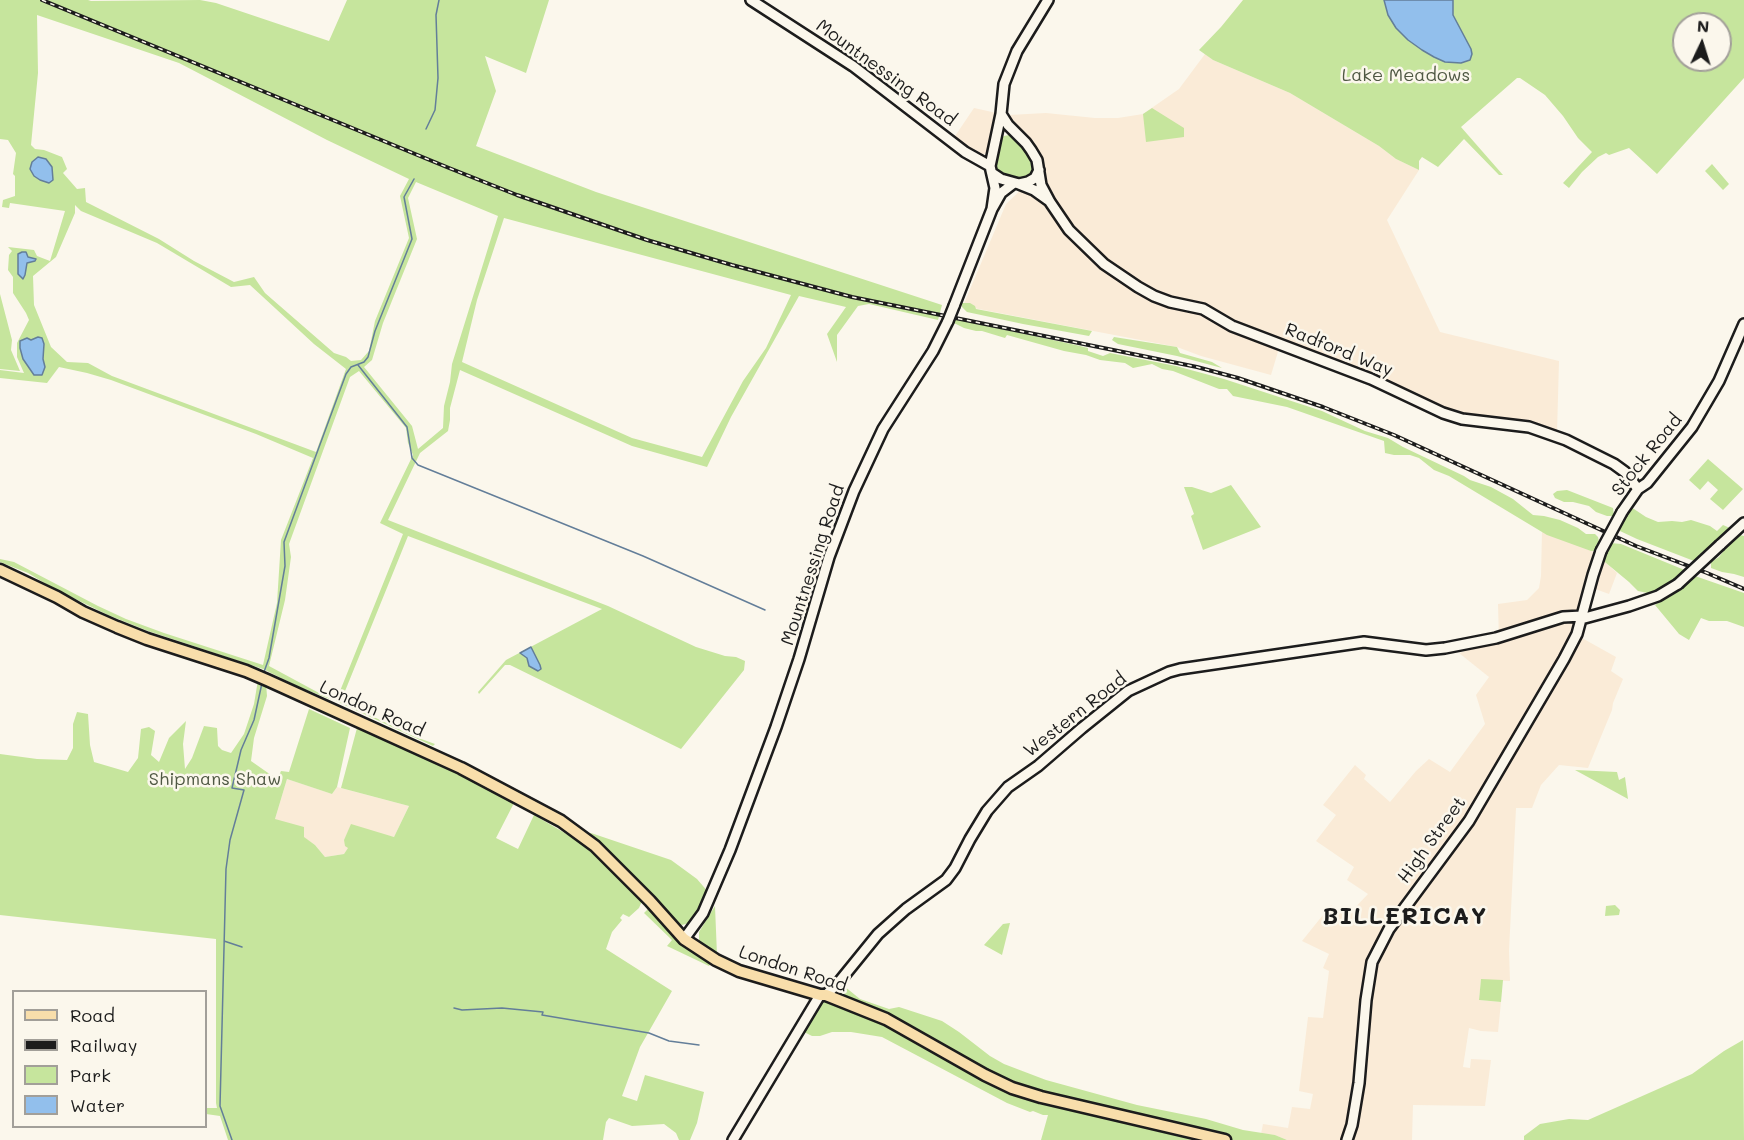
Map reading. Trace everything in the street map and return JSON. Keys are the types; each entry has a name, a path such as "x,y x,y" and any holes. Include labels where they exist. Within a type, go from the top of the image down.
{"main road":[{"name":"London Road","path":"0,570 117,627 263,678 461,768 561,821 594,846 650,901 684,939 716,960 739,971 823,995 886,1019 1012,1088 1225,1140"}],"street":[{"name":"Mountnessing Road","path":"751,0 853,66 1001,179 1017,184"},
{"name":"Mountnessing Road","path":"992,209 994,188 991,170 1004,84 1024,39 1048,0"},
{"path":"1001,114 1033,153 1039,170"},
{"path":"996,141 1016,132"},
{"path":"970,155 980,156 993,151"},
{"name":"Mountnessing Road","path":"684,939 703,913 730,850 780,716 829,557 854,491 883,429 933,351 948,321 992,209 1001,193 1035,178 1039,170"},
{"name":"Radford Way","path":"1039,170 1041,185 1069,230 1104,264 1154,296 1203,309 1232,326 1371,379 1443,413 1462,419 1529,427 1566,440 1614,464 1625,472 1638,489"},
{"name":"Radford Way","path":"1017,184 1034,190 1050,202"},
{"name":"Stock Road","path":"1593,575 1601,552 1622,512 1638,489 1647,483 1692,427 1719,381 1744,324"},
{"name":"Western Road","path":"733,1140 823,995 839,982 878,934 906,909 945,880 955,868 987,811 1008,787 1038,766 1128,691 1180,669 1364,642 1426,650 1445,648 1496,638 1563,617 1581,617 1658,596 1678,584 1744,523"},
{"name":"High Street","path":"1347,1140 1352,1125 1360,1075 1368,981 1372,962 1382,942 1426,877 1469,821 1564,659 1577,634 1593,575"}],"shaded area":[{"path":"1205,54 1213,60 1290,93 1379,146 1396,159 1419,170 1387,220 1440,332 1559,361 1557,433 1488,422 1452,412 1280,345 1271,375 1177,347 963,306 1006,204 1026,185 1041,159 1035,147 1005,118 1009,115 1046,113 1095,118 1118,118 1143,114 1179,89"},
{"path":"974,108 1001,114 992,151 980,156 951,142"},
{"path":"1542,531 1594,552 1617,573 1609,594 1587,586 1581,619 1582,638 1616,657 1611,671 1623,679 1588,768 1559,765 1541,785 1532,808 1516,808 1509,951 1510,981 1481,980 1479,1000 1501,1002 1498,1032 1469,1028 1463,1067 1470,1068 1471,1059 1491,1060 1485,1106 1413,1105 1412,1140 1287,1140 1275,1135 1261,1134 1263,1124 1288,1128 1292,1107 1310,1109 1313,1094 1299,1091 1308,1017 1323,1018 1329,971 1323,968 1329,954 1302,941 1331,905 1346,917 1368,894 1347,880 1354,867 1316,841 1336,815 1323,805 1355,765 1366,775 1364,779 1390,802 1429,759 1450,772 1485,724 1476,695 1489,677 1459,653 1499,641 1498,604 1527,600 1539,588"},
{"path":"287,779 332,794 337,787 409,806 394,837 350,828 344,840 349,848 344,854 325,857 315,845 275,819"}],"green space":[{"path":"0,0 200,0 216,3 329,41 347,0 549,0 526,73 485,56 496,91 476,146 596,192 942,305 938,320 869,304 858,306 837,335 837,362 827,334 846,307 799,296 731,417 707,467 632,446 460,370 450,408 448,431 420,453 388,520 608,606 696,647 745,661 744,670 681,749 510,665 505,665 479,694 478,692 506,660 602,609 408,536 341,701 413,736 435,744 433,746 336,701 403,534 380,523 413,455 408,443 406,428 359,371 350,377 289,544 291,557 285,600 269,666 332,700 263,669 148,631 108,615 28,573 0,562 0,559 14,562 126,619 263,665 277,603 281,540 313,458 256,434 87,373 59,367 47,383 0,378 0,370 24,373 17,357 17,343 29,320 13,293 13,277 8,270 9,255 12,251 8,247 34,250 37,256 50,261 65,211 10,203 9,208 2,207 3,200 15,196 15,176 13,174 16,153 8,140 0,139","holes":["37,15 179,63 327,140 409,179 400,196 409,238 375,321 369,351 361,360 351,361 334,353 265,293 254,277 234,282 159,239 86,202 85,188 77,189 63,173 67,169 62,157 35,149 31,145 38,73","416,182 498,216 452,364 444,406 443,428 418,449 412,426 364,367 372,360 383,323 417,239 408,198","75,205 81,211 157,243 231,287 250,285 314,344 346,369 316,452 112,376 88,363 67,362 51,347 34,305 33,276 56,257 75,213","504,218 791,295 766,348 743,381 702,457 632,438 462,362 477,300","44,344 45,367 34,374 23,359 22,353"]},
{"name":"Lake Meadows","path":"1243,0 1744,0 1744,78 1657,174 1629,148 1598,157 1569,188 1563,183 1592,152 1578,138 1545,95 1520,78 1517,78 1461,127 1503,175 1499,175 1464,139 1438,167 1422,157 1419,161 1419,170 1396,159 1379,146 1290,93 1213,60 1199,50"},
{"path":"1152,108 1184,128 1184,137 1146,142 1143,114"},
{"path":"1014,134 1033,160 1036,170 1033,175 1020,181 993,173 997,142 1004,136"},
{"path":"1712,164 1729,184 1723,190 1705,171"},
{"path":"0,294 12,340 11,350 20,371 0,369"},
{"path":"962,303 970,303 976,309 1092,331 1089,336 967,312 962,307"},
{"path":"955,319 1088,348 1088,351 1103,356 1110,353 1176,366 1322,411 1365,431 1388,438 1470,480 1491,487 1513,499 1533,515 1560,520 1586,534 1595,534 1600,546 1597,551 1591,551 1547,535 1449,476 1434,470 1419,458 1385,453 1384,441 1287,407 1233,396 1227,389 1219,389 1152,364 1133,368 1125,363 1100,360 1007,335 1005,338 964,328 954,323"},
{"path":"1114,337 1177,347 1180,353 1212,362 1222,368 1118,344 1112,340"},
{"path":"1708,459 1743,489 1723,510 1710,499 1718,490 1708,481 1700,490 1689,480"},
{"path":"1231,485 1261,527 1203,550 1184,487 1211,493"},
{"path":"1567,490 1613,508 1614,516 1596,512 1589,506 1564,502 1555,498 1553,494"},
{"path":"1631,507 1658,522 1691,520 1710,526 1717,531 1723,525 1732,529 1698,562 1620,531 1621,518"},
{"path":"1740,535 1744,536 1744,577 1711,568 1711,562"},
{"path":"1611,543 1621,544 1687,571 1657,595 1638,591 1600,558"},
{"path":"1695,576 1744,593 1744,627 1727,621 1709,621 1701,618 1689,640 1679,634 1655,605"},
{"name":"Shipmans Shaw","path":"258,680 266,683 267,696 254,738 251,761 278,778 281,771 289,772 309,709 350,728 337,787 332,794 287,779 275,819 304,827 304,837 325,857 344,854 348,848 344,840 351,824 394,837 409,806 341,788 357,728 464,775 514,803 496,838 518,849 534,815 575,839 601,860 642,901 639,908 629,917 623,914 620,918 622,920 612,932 606,949 672,991 640,1047 622,1096 637,1101 645,1075 704,1092 697,1123 690,1140 679,1140 676,1133 664,1124 632,1126 609,1118 606,1122 603,1140 228,1140 220,1116 207,1114 207,1108 217,1108 216,939 0,915 0,754 67,760 73,748 73,724 77,712 88,714 90,745 94,762 128,772 138,758 141,729 149,727 155,731 151,755 159,762 169,738 186,721 183,744 185,769 192,758 204,726 217,728 218,746 231,753 244,734 254,704"},
{"path":"1575,770 1617,772 1619,780 1625,777 1628,799"},
{"path":"591,833 671,860 697,879 709,893 689,923 682,925 675,923 635,879 588,834"},
{"path":"1615,905 1620,910 1619,915 1605,916 1606,906"},
{"path":"715,906 717,955 701,945 699,941 699,932"},
{"path":"648,909 652,910 690,950 712,962 709,966 667,946 672,940 644,913"},
{"path":"1010,923 1002,955 984,945 1003,924"},
{"path":"1481,979 1503,980 1501,1002 1479,1000"},
{"path":"844,986 860,999 889,1009 899,1007 942,1021 1004,1064 1046,1080 1137,1105 1206,1119 1243,1130 1275,1135 1287,1140 1041,1140 1048,1115 1030,1112 1007,1103 882,1037 851,1032 832,1032 812,1036 800,1030 820,995 851,1004 1015,1086 840,996"},
{"path":"1743,1040 1744,1140 1524,1140 1524,1136 1540,1124 1569,1119 1588,1120 1692,1074"}],"water":[{"path":"1384,0 1453,0 1453,15 1471,49 1470,60 1461,63 1445,62 1422,50 1396,28 1388,15"},
{"path":"38,157 46,159 52,167 53,180 49,183 34,176 30,169 32,162"},
{"path":"22,252 36,259 27,263 23,279 18,274 18,254"},
{"path":"42,338 44,344 45,367 42,375 34,375 23,359 20,341"},
{"path":"531,647 540,665 541,669 538,671 529,666 527,658 520,653"}],"waterway":[{"path":"426,129 435,110 438,78 436,15 439,0"},
{"path":"264,672 269,658 285,566 284,542 346,374 351,367 364,362 368,357 375,331 412,239 404,197 414,179"},
{"path":"358,365 407,427 412,458 418,465 643,556 765,610"},
{"path":"232,1140 220,1106 226,869 230,840 244,790 232,788 241,750 254,720 262,683"},
{"path":"224,941 242,947"},
{"path":"454,1008 462,1010 502,1008 543,1012 542,1015 649,1033 669,1041 699,1045"}],"railway":[{"path":"42,0 517,195 647,240 852,297 1197,367 1238,378 1323,407 1394,435 1636,546 1744,589"}],"district":[{"name":"BILLERICAY","path":"1405,917"}]}
